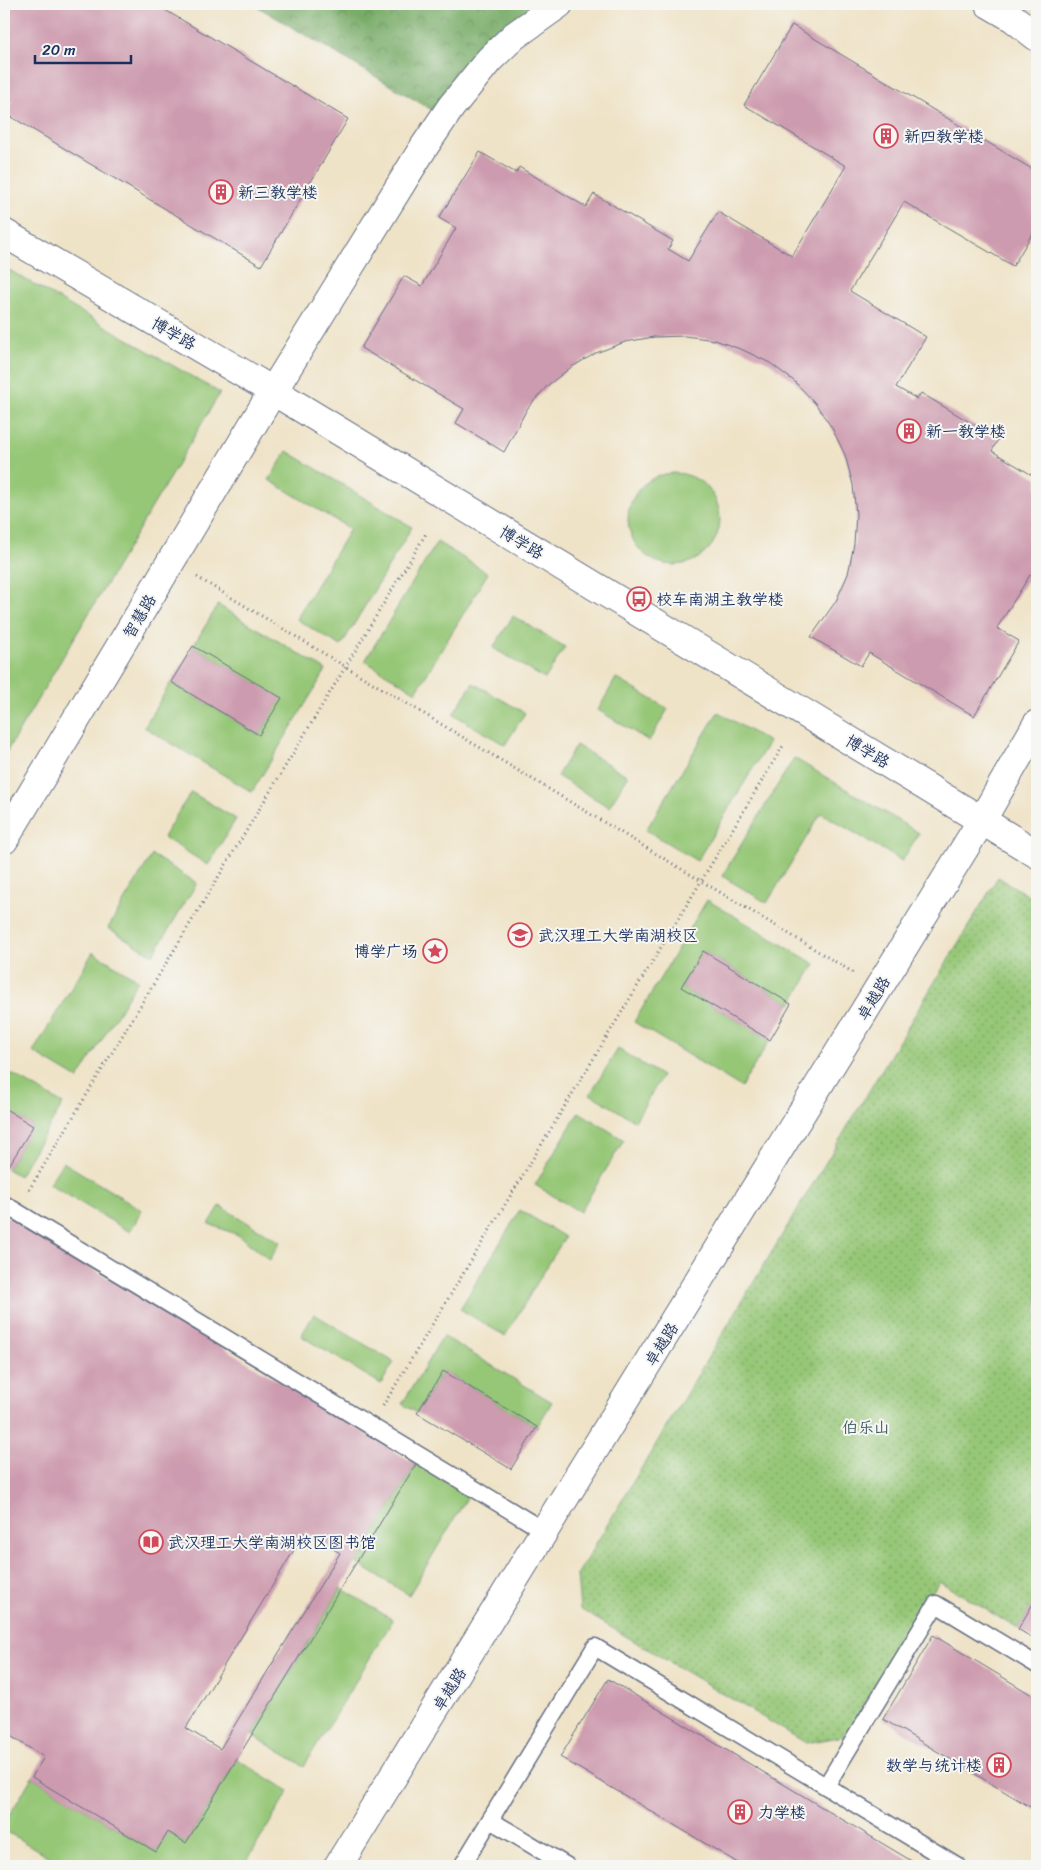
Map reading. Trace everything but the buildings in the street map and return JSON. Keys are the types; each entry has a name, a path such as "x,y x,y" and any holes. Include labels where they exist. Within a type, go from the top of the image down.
{"street":[{"name":"智慧路","path":"4,840 273,392 422,150 452,107 489,60 514,36 559,4"},
{"path":"989,4 1018,11 1037,37"},
{"name":"博学路","path":"4,233 273,392 1037,854"},
{"name":"卓越路","path":"338,1866 546,1532 982,820 1037,724"}],"lane":[{"path":"4,1204 546,1532"},
{"path":"826,1786 936,1604 1037,1665"},
{"path":"462,1866 595,1647 958,1866"},
{"path":"490,1820 566,1866"}],"path":[{"path":"28,1192 427,532"},
{"path":"171,562 879,988"},
{"path":"383,1406 783,746"}],"green space":[{"path":"253,4 535,4 493,40 467,67 432,110"},
{"path":"4,267 220,393 4,756"},
{"path":"287,451 412,527 341,646 296,619 350,529 269,480"},
{"path":"674,473 692,476 707,486 717,501 720,519 717,537 707,552 692,562 674,565 656,562 641,552 631,537 628,519 631,501 641,486 656,476"},
{"path":"437,542 488,573 416,692 365,661"},
{"path":"218,605 326,670 252,792 144,727 171,682 259,735 281,698 193,646"},
{"path":"513,616 565,647 545,679 493,648"},
{"path":"616,678 668,709 649,741 598,710"},
{"path":"473,683 525,713 505,745 453,714"},
{"path":"718,712 769,742 697,861 646,830"},
{"path":"576,745 628,776 609,807 557,776"},
{"path":"794,758 919,833 902,861 821,813 767,903 722,876"},
{"path":"191,792 236,819 208,865 163,837"},
{"path":"152,855 197,883 153,955 108,928"},
{"name":"伯乐山","path":"998,877 1037,901 1037,1597 1018,1629 939,1581 845,1736 806,1743 580,1609 577,1575"},
{"path":"707,900 815,964 791,1004 703,951 681,987 770,1040 741,1087 634,1022"},
{"path":"93,952 138,980 78,1079 33,1052"},
{"path":"618,1049 662,1076 635,1121 590,1094"},
{"path":"4,1069 63,1104 19,1176 7,1169 33,1126 4,1108"},
{"path":"579,1112 624,1140 580,1212 535,1185"},
{"path":"63,1162 142,1210 130,1232 49,1184"},
{"path":"220,1206 280,1242 270,1260 238,1235 209,1224"},
{"path":"520,1210 565,1237 505,1336 460,1309"},
{"path":"314,1314 394,1362 381,1384 301,1336"},
{"path":"443,1336 552,1402 537,1427 443,1371 417,1413 402,1404"},
{"path":"416,1464 468,1496 409,1595 356,1563"},
{"path":"341,1588 393,1620 304,1766 252,1735"},
{"path":"237,1759 289,1791 244,1866 64,1866 4,1830 4,1824 32,1777 156,1852 168,1832 186,1843"}],"place":[{"name":"新四教学楼","path":"886,136"},
{"name":"新三教学楼","path":"221,192"},
{"name":"新一教学楼","path":"909,431"},
{"name":"校车南湖主教学楼","path":"639,599"},
{"name":"武汉理工大学南湖校区","path":"520,935"},
{"name":"博学广场","path":"435,951"},
{"name":"武汉理工大学南湖校区图书馆","path":"151,1542"},
{"name":"数学与统计楼","path":"999,1765"},
{"name":"力学楼","path":"740,1812"}]}
